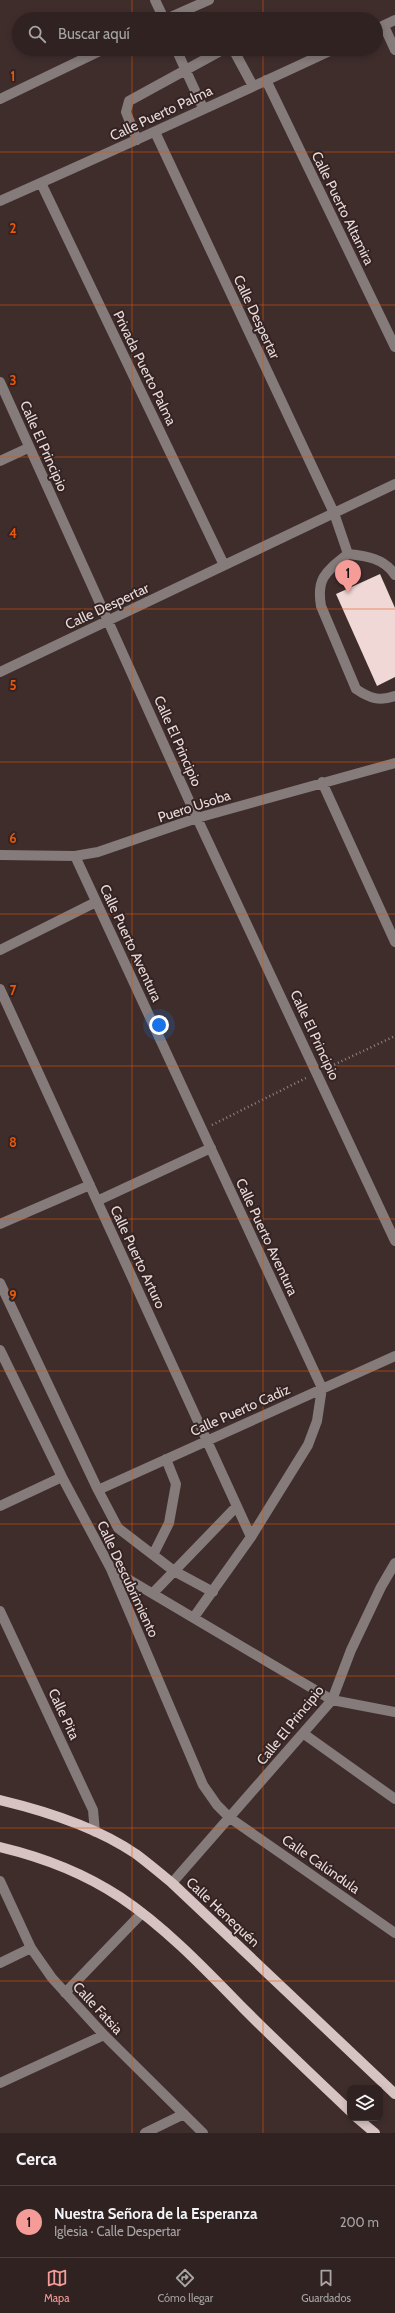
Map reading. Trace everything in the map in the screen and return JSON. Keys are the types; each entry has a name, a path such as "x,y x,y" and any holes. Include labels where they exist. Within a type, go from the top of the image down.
{"main road":[{"name":"Calle Henequén","path":"0,1800 34,1808 95,1832 135,1853 172,1883 395,2094"},
{"path":"0,1847 33,1855 60,1866 100,1885 142,1913 210,1975 292,2058 347,2108"},
{"path":"361,2121 375,2133"}],"street":[{"path":"155,0 161,12"},
{"path":"181,12 209,0"},
{"path":"383,26 395,20"},
{"path":"383,32 395,50"},
{"path":"0,99 89,56"},
{"path":"179,56 203,108"},
{"path":"137,140 126,112 129,101 212,56"},
{"path":"237,56 253,86"},
{"name":"Calle Puerto Palma","path":"0,201 155,132 203,108 319,56"},
{"name":"Calle Puerto Altamira","path":"266,80 395,347"},
{"name":"Calle Despertar","path":"155,132 334,513"},
{"name":"Privada Puerto Palma","path":"41,182 224,565"},
{"name":"Calle El Principio","path":"0,382 28,448 108,620 197,818 395,1241"},
{"path":"0,461 28,448"},
{"name":"Calle Despertar","path":"0,672 395,484"},
{"path":"334,513 348,554"},
{"path":"395,575 373,557 348,554 327,571 320,582 321,606 356,688 364,695 376,699 386,699 395,696"},
{"name":"Puero Usoba","path":"0,855 75,856 125,844 197,818 322,782 395,763"},
{"path":"322,782 395,942"},
{"name":"Calle Puerto Aventura","path":"75,856 322,1388"},
{"path":"0,950 96,902"},
{"name":"Calle Puerto Arturo","path":"0,989 251,1537"},
{"path":"97,1201 211,1148"},
{"path":"0,1224 90,1185"},
{"path":"0,1283 98,1490 118,1528 174,1571 213,1592"},
{"name":"Calle Descubrimiento","path":"0,1350 62,1477 111,1568 203,1785 217,1805 230,1818"},
{"name":"Calle Puerto Cadiz","path":"98,1490 166,1458 395,1356"},
{"path":"194,1617 251,1537 308,1445 317,1421 322,1388"},
{"path":"154,1555 169,1523 176,1484 166,1458"},
{"path":"0,1506 62,1477"},
{"path":"153,1593 237,1506"},
{"name":"Calle El Principio","path":"172,1883 304,1734 332,1700 351,1650 381,1587 395,1563"},
{"path":"111,1568 332,1700 392,1710"},
{"name":"Calle Pita","path":"0,1611 93,1810 95,1832"},
{"path":"304,1734 395,1799"},
{"name":"Calle Calúndula","path":"230,1818 395,1933"},
{"name":"Calle Fatsia","path":"0,1881 31,1948 65,1993 104,2035 203,2133"},
{"path":"65,1993 142,1913"},
{"path":"0,1963 31,1948"},
{"path":"0,2083 104,2035"},
{"path":"145,2133 184,2114"}],"path":[{"path":"202,1130 395,1036"}],"building":[{"path":"380,574 395,608 395,677 377,686 336,594"}],"place":[{"name":"Nuestra Señora de la Esperanza","path":"348,593"}]}
